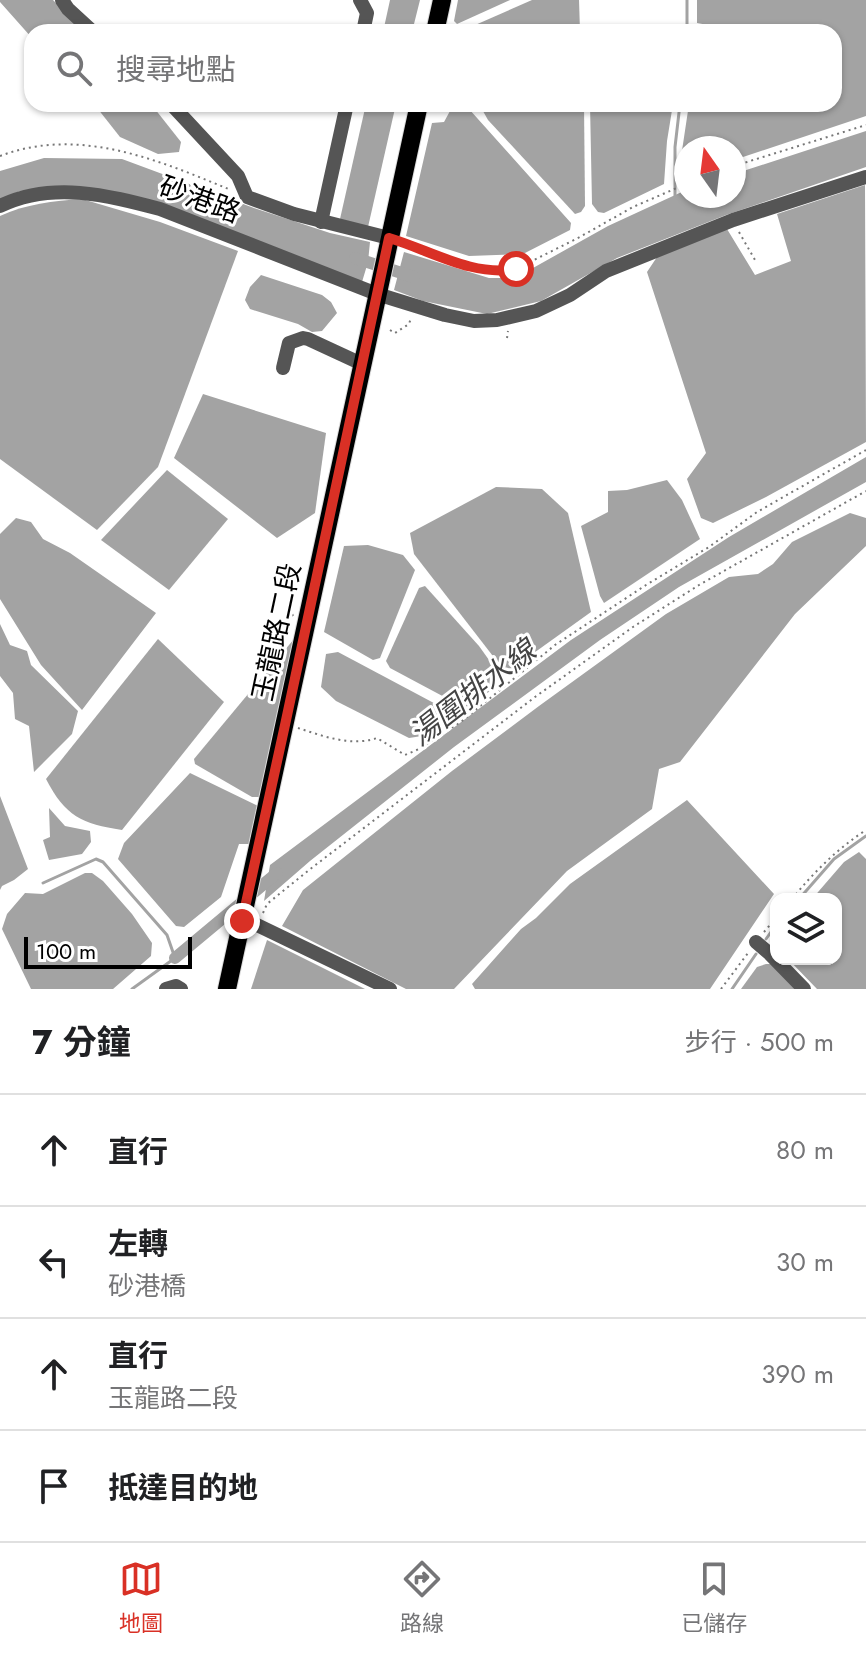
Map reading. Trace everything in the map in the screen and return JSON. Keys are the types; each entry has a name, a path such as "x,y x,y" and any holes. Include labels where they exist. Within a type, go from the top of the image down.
{"main road":[{"path":"437,24 442,0"},
{"name":"玉龍路二段","path":"227,989 249,923 257,854 417,112"}],"street":[{"path":"62,0 84,24"},
{"path":"360,0 367,13 363,24"},
{"path":"178,112 238,176 247,197 321,222 389,238"},
{"path":"321,222 345,112"},
{"name":"砂港路","path":"0,206 59,191 136,203 160,209 414,306 474,321 497,320 536,311 570,295 606,271 733,220 866,177"},
{"path":"283,368 289,343 303,338 362,364"},
{"path":"249,923 390,989"},
{"path":"756,942 804,989"},
{"path":"166,989 176,986 181,989"}],"path":[{"path":"746,162 866,125"},
{"path":"0,156 15,150 49,145 86,144 128,152 247,197"},
{"path":"389,238 477,269 500,272 516,269 633,207 674,189"},
{"path":"733,220 755,260"},
{"path":"390,330 395,333 409,324 414,306"},
{"path":"285,725 332,739 365,742 377,738 405,755 419,749 462,721 555,645 709,547 757,512 866,450"},
{"path":"249,923 309,870 535,697 633,627 699,585 866,491"},
{"path":"797,893 821,865 866,830"}],"water":[{"path":"53,0 76,24 24,24 24,29 0,2"},
{"path":"390,0 420,0 414,24 385,24"},
{"path":"458,0 510,0 457,24 454,21"},
{"path":"532,0 579,0 580,24 477,24"},
{"path":"697,0 866,0 866,116 746,156 746,136 684,136 688,112 842,112 842,24 697,23"},
{"path":"100,112 157,112 181,142 179,152 158,154 120,137"},
{"path":"364,112 394,112 368,227 340,219"},
{"path":"449,112 472,112 571,223 570,230 523,254 469,256 406,236 432,123 444,122"},
{"path":"484,112 584,112 585,206 581,212 575,214"},
{"path":"590,112 672,112 664,184 604,213 598,212 592,204"},
{"path":"866,131 866,167 726,215 617,258 541,301 487,314 423,301 394,290 404,252 489,278 500,278 533,268 608,226 674,196 674,208 746,208 746,170"},
{"path":"44,158 122,159 257,209 330,233 370,242 362,282 275,250 69,187 20,191 0,200 0,171"},
{"path":"865,185 866,442 713,523 701,518 687,479 706,453 647,272 657,257 727,229 755,275 791,261 777,214"},
{"path":"82,199 160,222 238,251 158,467 97,530 0,459 0,216 30,206"},
{"path":"261,275 322,295 331,302 337,313 322,331 312,332 298,324 250,309 245,300 250,287"},
{"path":"203,394 326,433 315,513 277,538 174,458"},
{"path":"866,457 866,482 679,587 600,640 454,747 264,901 270,865 571,640 729,537"},
{"path":"167,470 228,519 169,590 101,540"},
{"path":"667,480 682,500 700,539 604,603 581,526 608,512 608,491 627,490"},
{"path":"496,487 542,489 568,513 591,612 506,673 414,554 410,533"},
{"path":"850,513 866,518 866,546 795,614 680,762 659,769 652,809 567,871 454,989 406,989 282,926 303,890 539,706 666,614 729,577 758,574 773,564 792,542"},
{"path":"16,518 31,522 43,539 70,553 156,613 82,710 41,665 0,599 0,534"},
{"path":"368,545 403,555 415,570 380,658 373,660 324,632 344,546"},
{"path":"425,586 479,646 499,674 494,688 470,706 463,707 390,668 386,661 419,588"},
{"path":"0,624 10,645 27,651 31,665 78,711 72,734 34,772 29,726 15,719 13,693 0,676"},
{"path":"158,639 224,702 122,830 85,821 60,802 46,779"},
{"path":"294,639 261,797 252,797 195,764 194,759"},
{"path":"338,652 447,710 449,716 422,736 409,738 336,701 321,687 326,654"},
{"path":"190,773 258,806 252,844 239,844 221,897 184,927 176,926 118,859 124,843"},
{"path":"0,796 28,869 0,890"},
{"path":"687,800 773,893 770,893 770,900 710,989 475,989 472,984 521,929 570,884"},
{"path":"49,808 65,826 90,831 91,842 82,854 49,860 43,840 50,837"},
{"path":"859,852 866,859 866,989 817,989 794,965 842,965 842,893 817,893 844,862"},
{"path":"85,873 92,873 103,881 132,914 152,943 151,956 113,989 31,989 2,929 7,914 25,893 43,894"},
{"path":"267,940 365,989 251,989"},
{"path":"772,965 796,989 741,989 757,967"}],"waterway":[{"path":"687,0 687,24"},
{"path":"676,136 679,112"},
{"path":"355,258 414,277"},
{"path":"804,893 834,859 866,836"},
{"path":"43,883 96,859 103,862 167,935 175,958 132,989"},
{"name":"湯圍排水線","path":"175,958 277,873"},
{"path":"766,939 770,933"},
{"path":"732,989 756,954"}],"route":[{"path":"242,921 389,238 477,269 500,272 516,269"}]}
